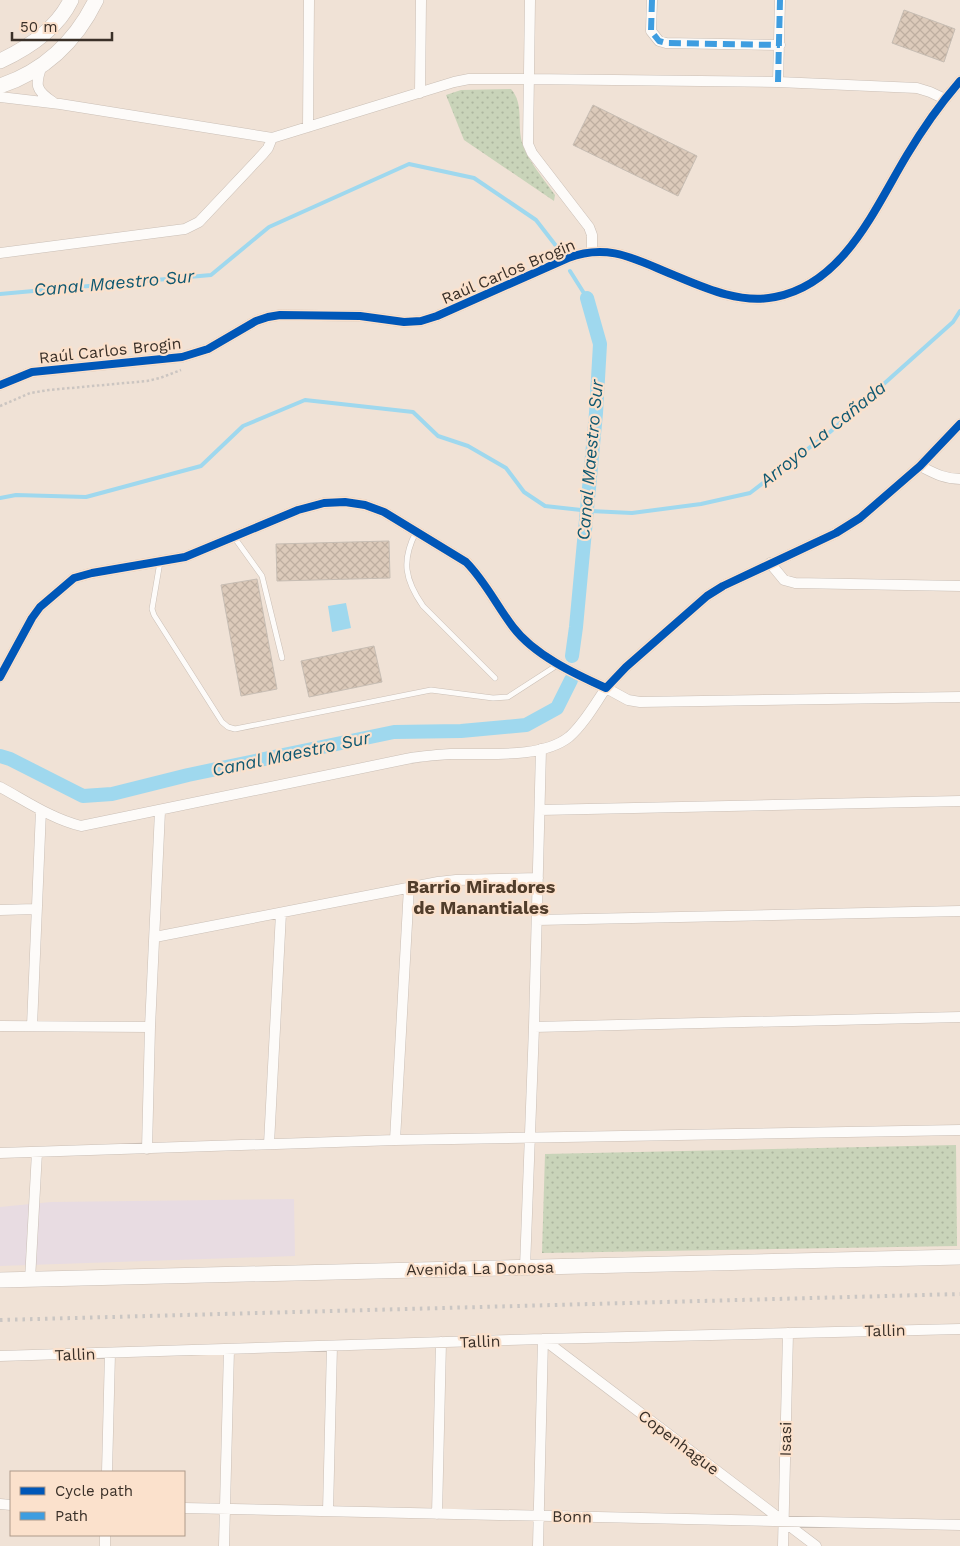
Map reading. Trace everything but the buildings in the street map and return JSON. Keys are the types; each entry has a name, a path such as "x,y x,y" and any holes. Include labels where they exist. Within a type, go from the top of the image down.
{"main road":[{"path":"0,61 26,49 42,36 58,20 71,0"},
{"path":"0,86 28,74 60,51 75,36 88,17 96,0"},
{"name":"Avenida La Donosa","path":"0,1280 960,1257"}],"street":[{"path":"308,127 309,0"},
{"path":"420,0 420,92"},
{"path":"530,0 528,144 532,153 589,227 592,235 592,251 622,254 710,290 731,296 751,298 775,297 800,290 820,277 843,255 861,233 932,115 960,81"},
{"path":"652,0 651,31 659,41 666,43 780,45"},
{"path":"778,82 780,0"},
{"path":"42,65 37,79 37,87 43,96 56,104"},
{"path":"0,97 272,138 420,92 469,79 778,82 917,88 945,99"},
{"path":"0,253 185,229 199,222 263,154 272,138"},
{"name":"Raúl Carlos Brogin","path":"0,385 32,372 196,354 256,321 280,315 360,316 404,322 421,321 437,316 582,252 592,251"},
{"path":"0,787 40,810 71,824 81,826 406,758 509,753 541,749 568,737 578,728 606,688 626,667 707,596 723,586 846,527 860,518 920,466 960,424"},
{"path":"920,466 938,476 960,479"},
{"path":"0,677 40,607 74,578 92,573 185,557 298,510 324,503 345,502 365,505 384,512 466,562 476,572 514,629 527,642 560,664 628,700 640,702 960,697"},
{"path":"770,563 784,580 795,583 960,586"},
{"path":"525,1267 534,1026 541,749"},
{"path":"540,810 960,801"},
{"path":"32,1026 40,810"},
{"path":"147,1149 150,1027 160,811"},
{"path":"155,937 456,880 538,878"},
{"path":"395,1140 409,888"},
{"path":"0,910 35,909"},
{"path":"537,920 960,911"},
{"path":"269,1144 281,914"},
{"path":"534,1026 960,1017"},
{"path":"0,1026 150,1027"},
{"path":"0,1153 395,1140 960,1130"},
{"path":"30,1280 37,1152"},
{"name":"Tallin","path":"0,1356 543,1339 960,1329"},
{"name":"Isasi","path":"783,1546 788,1333"},
{"path":"538,1546 543,1339"},
{"name":"Copenhague","path":"543,1339 816,1546"},
{"path":"437,1514 441,1342"},
{"path":"328,1511 332,1346"},
{"path":"224,1546 230,1349"},
{"path":"107,1471 110,1353"},
{"name":"Bonn","path":"185,1508 960,1525"}],"lane":[{"path":"417,532 409,546 407,557 407,576 414,593 423,606 494,678"},
{"path":"234,537 262,576 282,658"},
{"path":"160,562 152,609 154,615 222,722 228,727 235,729 431,690 493,698 508,697 560,664"}],"path":[{"path":"0,406 30,393 146,381 188,368"}],"shaded area":[{"path":"294,1199 295,1256 0,1266 0,1207 51,1202"}],"green space":[{"path":"511,89 518,102 521,138 525,151 555,195 554,201 464,140 446,95 461,90"},
{"path":"956,1145 957,1246 542,1253 545,1154"}],"water":[{"path":"346,603 351,628 332,632 328,606"}],"waterway":[{"name":"Canal Maestro Sur","path":"0,294 211,275 269,227 409,164 474,178 536,220 560,251"},
{"name":"Canal Maestro Sur","path":"570,271 587,298"},
{"name":"Canal Maestro Sur","path":"572,656 596,413 600,344 587,298"},
{"name":"Arroyo La Cañada","path":"0,498 16,495 86,497 201,466 243,426 305,400 413,412 438,436 468,446 506,468 524,492 545,506 632,513 701,504 750,493 830,432 953,322 960,311"},
{"name":"Canal Maestro Sur","path":"0,756 10,759 83,796 112,794 188,775 394,732 461,731 526,725 557,708 571,680"}],"railway":[{"path":"0,1320 960,1294"}],"marked path":[{"path":"652,0 651,31 659,41 666,43 780,45"},
{"path":"778,82 780,0"}],"cycle path":[{"path":"0,385 32,372 182,357 208,349 256,321 280,315 360,316 404,322 421,321 437,316 568,258 597,252 624,255 724,294 762,299 775,297 799,289 820,277 839,260 869,220 926,126 960,81"},
{"path":"0,677 40,607 74,578 92,573 185,557 298,510 324,503 345,502 365,505 384,512 466,562 522,637 543,655 556,663 606,688 626,667 707,596 723,586 836,533 860,518 920,466 960,424"}],"district":[{"name":"Barrio Miradores de Manantiales","path":"481,898"}]}
